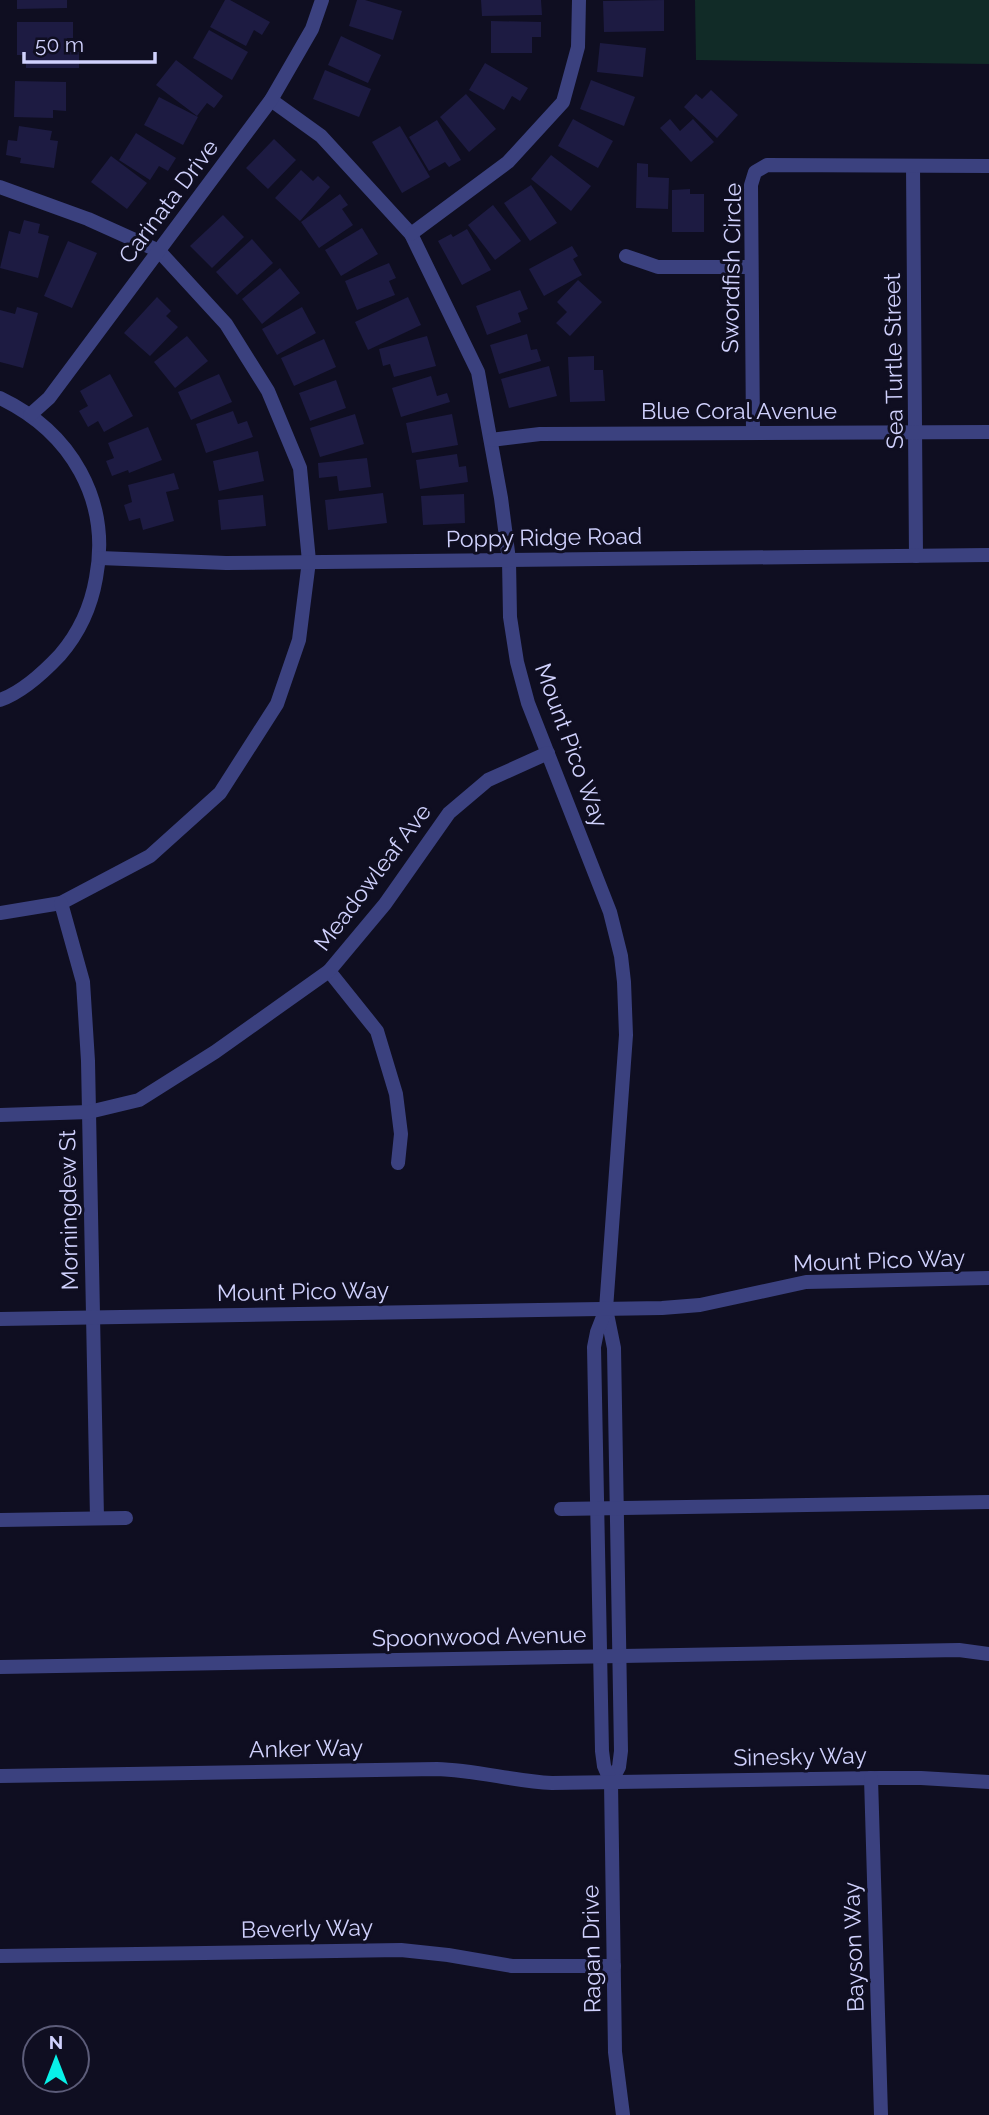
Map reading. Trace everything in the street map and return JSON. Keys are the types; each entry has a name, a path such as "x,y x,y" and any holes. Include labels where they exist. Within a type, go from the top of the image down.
{"street":[{"name":"Carinata Drive","path":"30,415 49,398 271,100 312,29 322,0"},
{"path":"411,234 508,162 563,102 578,47 579,0"},
{"name":"Mount Pico Way","path":"271,100 321,136 411,234 478,372 501,498 509,560 510,617 517,662 528,703 610,912 621,956 626,1035 606,1309 594,1347 600,1657"},
{"name":"Swordfish Circle","path":"753,433 751,184 755,172 767,165 989,166"},
{"name":"Sea Turtle Street","path":"913,166 916,556"},
{"path":"0,187 88,219 159,251 226,324 268,391 300,468 309,561 299,640 277,704 220,793 150,856 61,903 0,913"},
{"path":"626,256 658,267 751,267"},
{"path":"0,398 42,424 72,458 87,484 97,520 100,558 92,601 72,641 43,674 0,700"},
{"name":"Blue Coral Avenue","path":"491,440 540,434 989,432"},
{"name":"Poppy Ridge Road","path":"100,558 213,562 989,555"},
{"name":"Meadowleaf Ave","path":"0,1115 89,1112 139,1100 215,1052 329,971 385,904 449,813 488,780 548,753"},
{"name":"Morningdew St","path":"61,903 83,982 88,1061 97,1518"},
{"path":"329,971 377,1031 396,1094 401,1134 398,1163"},
{"name":"Mount Pico Way","path":"0,1319 689,1306 790,1285 823,1281 989,1278"},
{"name":"Mount Pico Way","path":"606,1309 614,1348 620,1656"},
{"path":"561,1509 989,1502"},
{"path":"0,1520 126,1518"},
{"name":"Spoonwood Avenue","path":"960,1650 989,1644"},
{"name":"Spoonwood Avenue","path":"0,1667 960,1650 989,1654"},
{"name":"Ragan Drive","path":"611,1782 621,1759 620,1656"},
{"name":"Ragan Drive","path":"600,1657 602,1759 611,1782 615,2052 624,2115"},
{"name":"Anker Way","path":"0,1776 437,1769 474,1771 532,1782 611,1782"},
{"name":"Sinesky Way","path":"611,1782 871,1778 989,1782"},
{"name":"Bayson Way","path":"871,1778 881,2115"},
{"name":"Beverly Way","path":"0,1956 401,1950 512,1966 614,1966"}],"green space":[{"path":"695,0 989,0 989,64 696,60"}],"building":[{"path":"17,0 67,0 67,8 17,9"},
{"path":"225,0 230,0 270,22 262,35 254,30 246,46 210,27"},
{"path":"357,0 402,11 393,40 349,26"},
{"path":"481,0 541,0 542,15 482,16"},
{"path":"664,0 664,31 604,32 603,1"},
{"path":"491,21 541,22 541,37 532,37 532,53 491,53"},
{"path":"17,22 73,22 73,38 67,38 66,52 79,52 79,68 26,68 26,55 17,55"},
{"path":"209,30 248,52 232,80 193,58"},
{"path":"341,36 381,55 368,83 328,65"},
{"path":"600,43 646,48 643,77 597,72"},
{"path":"176,60 223,96 214,108 207,103 197,116 156,85"},
{"path":"485,63 528,88 520,101 512,96 504,110 469,90"},
{"path":"325,70 371,89 359,117 313,99"},
{"path":"591,80 635,97 624,126 580,109"},
{"path":"15,81 66,82 66,111 53,110 53,118 14,117"},
{"path":"711,90 738,115 717,138 684,107 696,94 702,99"},
{"path":"466,94 496,129 469,152 440,117"},
{"path":"159,97 198,117 183,145 144,125"},
{"path":"573,119 613,141 598,168 558,146"},
{"path":"670,119 680,131 693,119 714,142 691,162 660,128"},
{"path":"437,120 461,160 449,167 445,162 429,171 409,137"},
{"path":"19,126 52,131 50,140 58,141 54,168 20,163 21,158 6,155 8,140 17,141"},
{"path":"400,126 430,177 402,193 372,142"},
{"path":"136,133 176,158 168,171 159,166 150,180 119,160"},
{"path":"274,139 296,160 268,189 246,168"},
{"path":"551,155 591,186 571,211 531,179"},
{"path":"111,156 147,183 127,209 91,182"},
{"path":"637,163 648,164 648,177 669,178 668,209 636,208"},
{"path":"301,170 313,181 318,176 330,187 300,221 275,198"},
{"path":"531,185 557,223 530,241 504,203"},
{"path":"690,189 690,194 704,194 704,232 672,232 672,190"},
{"path":"340,194 348,205 342,209 353,225 319,248 301,222"},
{"path":"493,205 521,241 495,260 468,225"},
{"path":"223,215 244,237 212,268 190,246"},
{"path":"24,220 40,224 38,233 49,236 38,278 0,268 9,231 20,234"},
{"path":"362,228 378,254 341,276 325,250"},
{"path":"467,229 491,270 462,285 438,241"},
{"path":"252,239 273,263 237,295 216,272"},
{"path":"68,241 97,253 72,308 44,296"},
{"path":"572,246 578,256 573,259 582,275 544,296 529,269"},
{"path":"389,263 396,278 389,281 395,295 357,310 345,281"},
{"path":"280,268 300,293 262,324 242,299"},
{"path":"578,280 602,302 570,336 556,323 567,312 557,302"},
{"path":"520,290 528,309 518,313 521,322 487,335 476,306"},
{"path":"157,297 171,311 166,316 178,327 150,356 124,333"},
{"path":"408,297 421,325 368,350 355,322"},
{"path":"17,307 38,313 23,368 0,362 0,310 15,314"},
{"path":"302,307 316,333 277,355 262,329"},
{"path":"527,334 531,350 537,349 541,361 499,374 490,345"},
{"path":"187,336 208,361 175,388 154,362"},
{"path":"427,336 436,366 394,377 390,364 383,366 379,349"},
{"path":"324,339 336,367 294,386 281,358"},
{"path":"594,356 594,370 603,370 605,401 570,402 568,357"},
{"path":"549,366 557,396 509,408 501,379"},
{"path":"110,374 133,416 104,432 98,421 88,427 79,411 88,406 80,391"},
{"path":"219,374 232,402 191,420 178,392"},
{"path":"431,376 437,396 447,393 450,402 401,417 392,388"},
{"path":"336,380 346,408 310,421 299,393"},
{"path":"233,411 238,424 247,421 253,437 206,453 196,424"},
{"path":"355,414 364,444 320,457 310,428"},
{"path":"452,414 458,445 412,453 406,423"},
{"path":"148,427 162,460 129,473 128,470 112,476 106,461 114,458 108,443"},
{"path":"258,451 264,481 219,491 213,461"},
{"path":"457,454 459,467 466,466 468,482 420,489 416,460"},
{"path":"367,458 371,487 339,491 337,476 319,478 318,463"},
{"path":"174,473 179,489 166,492 174,521 143,530 140,518 129,521 124,505 132,502 128,485"},
{"path":"383,493 387,523 328,530 325,500"},
{"path":"464,494 465,523 423,525 421,496"},
{"path":"263,495 266,526 221,530 218,500"}]}
